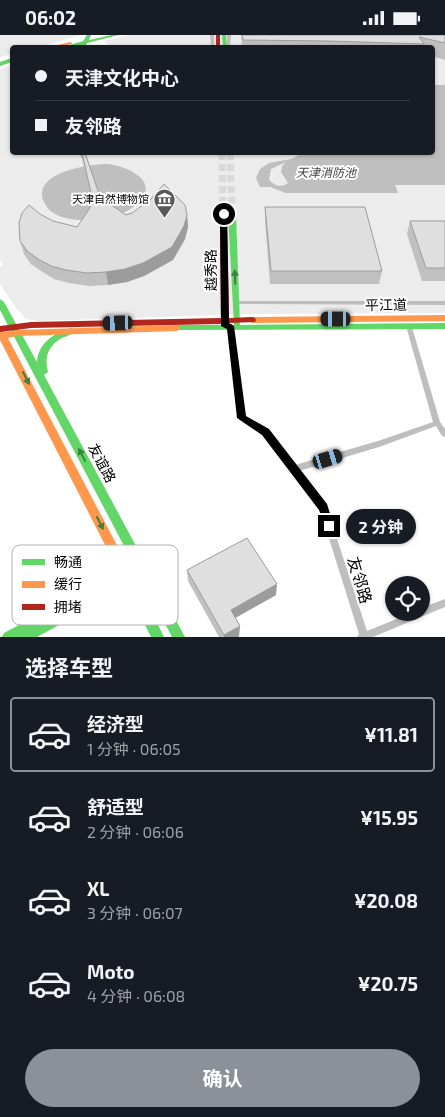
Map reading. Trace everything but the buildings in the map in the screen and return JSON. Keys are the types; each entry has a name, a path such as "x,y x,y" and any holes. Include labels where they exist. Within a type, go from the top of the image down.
{"main road":[{"path":"71,45 103,35"},
{"path":"63,45 117,35"},
{"name":"越秀路","path":"228,214 236,303 231,324 228,214"},
{"name":"友谊路","path":"0,302 130,545"},
{"name":"平江道","path":"231,324 445,318"},
{"path":"1,333 16,330 231,324"},
{"path":"16,330 70,331 231,324"},
{"name":"平江道","path":"231,324 445,326"},
{"path":"46,388 46,381 40,366 41,353 55,338 70,331"},
{"name":"友谊路","path":"1,333 110,545"},
{"path":"8,637 32,625"},
{"path":"24,637 45,625"},
{"name":"友谊路","path":"152,625 158,637"},
{"name":"友谊路","path":"173,625 179,637"}],"street":[{"path":"236,303 445,303"},
{"name":"友邻路","path":"231,324 242,418 266,432 323,508 363,637"},
{"path":"409,326 437,423 445,434"},
{"path":"294,469 378,444 437,423"},
{"path":"430,609 445,603"},
{"path":"363,637 402,621"}],"shaded area":[{"path":"0,35 81,35 46,45 10,45 10,54 0,57"},
{"path":"128,35 445,35 445,313 254,314 38,321 26,319 0,284 0,266 3,265 0,260 0,69 10,66 10,155 435,155 435,45 109,45 104,41"}],"water":[{"name":"天津消防池","path":"435,85 445,85 445,185 395,185 398,193 286,193 270,187 260,187 256,178 260,169 269,163 291,159 299,155 435,155","holes":["286,162 282,166 281,172 288,183 278,185 269,179 271,169"]},
{"path":"108,164 135,173 145,185 146,192 141,200 132,208 112,216 85,220 60,216 50,211 44,202 42,192 46,183 64,172 76,168"}],"tunnel":[{"path":"222,155 223,214"},
{"path":"230,155 232,214"}],"traffic: fast":[{"path":"84,45 89,35"},
{"path":"74,45 117,35"},
{"path":"224,35 225,45"},
{"path":"0,64 10,61"},
{"path":"232,214 237,323"},
{"path":"0,302 130,545"},
{"path":"177,328 445,326"},
{"path":"43,372 42,357 47,345 57,337 71,331"},
{"path":"8,637 30,625"},
{"path":"24,637 46,625"},
{"path":"152,625 158,637"},
{"path":"173,625 179,637"}],"traffic: slow":[{"path":"61,45 70,43"},
{"path":"252,320 445,318"},
{"path":"0,336 17,333 177,328"},
{"path":"0,331 111,545"}],"traffic: jam":[{"path":"218,35 218,45"},
{"path":"223,214 225,324"},
{"path":"0,329 31,325 252,320"}],"place":[{"name":"天津自然博物馆","path":"165,218"}],"route":[{"path":"224,214 225,326 230,326 242,418 266,432 323,508 329,526"}]}
